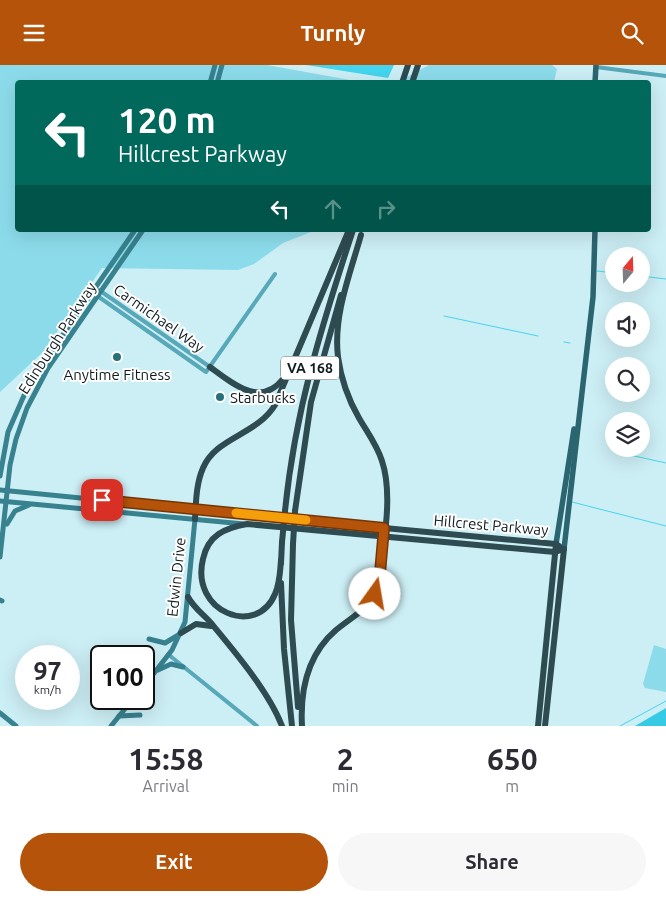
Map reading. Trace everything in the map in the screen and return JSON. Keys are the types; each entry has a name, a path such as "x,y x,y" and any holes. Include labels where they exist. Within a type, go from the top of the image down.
{"highway":[{"path":"403,80 408,65"},
{"path":"413,80 418,65"},
{"path":"195,519 200,475 210,456 221,446 258,425 268,416 348,232"},
{"name":"VA 168","path":"292,726 284,649 281,560 285,511 298,423 313,355 352,232"},
{"path":"301,726 302,694 311,664 327,639 364,610 373,599 379,582 387,494 385,471 379,454 346,391 338,349 339,319 362,233"},
{"name":"VA 168","path":"301,726 292,655 292,544 295,511 305,432 319,369 336,307 362,233"},
{"path":"208,369 251,393 271,391 288,372"},
{"path":"247,524 225,529 212,538 207,546 201,574 204,591 211,602 230,614 244,615 260,610 275,595 280,580 281,560"},
{"name":"Hillcrest Parkway","path":"247,524 554,552 564,549"},
{"name":"Hillcrest Parkway","path":"384,528 556,544 564,549"},
{"path":"538,726 556,544"},
{"path":"545,726 564,549"},
{"path":"188,597 268,699 282,726"},
{"path":"181,633 196,624 206,624 214,628"}],"main road":[{"path":"595,80 596,66"},
{"path":"564,549 594,282 595,232"},
{"path":"556,544 583,375"}],"street":[{"path":"211,80 215,65"},
{"path":"218,80 222,65"},
{"path":"596,66 666,76"},
{"name":"Edinburgh Parkway","path":"0,476 8,432 23,395 36,373 134,232"},
{"name":"Edinburgh Parkway","path":"0,557 4,529 3,501 7,491 16,439 30,402 48,368 142,232"},
{"path":"208,369 274,274"},
{"name":"Carmichael Way","path":"94,290 208,369"},
{"name":"Hillcrest Parkway","path":"0,490 384,528"},
{"name":"Hillcrest Parkway","path":"3,501 247,524"},
{"path":"4,529 12,513 19,508 40,504"},
{"name":"Edwin Drive","path":"156,671 169,655 181,633 188,597 195,519"},
{"path":"149,639 165,643 181,633"},
{"path":"169,655 256,726"},
{"path":"156,671 171,663 184,667"},
{"path":"110,725 124,710"},
{"path":"0,713 16,726"},
{"path":"118,717 140,715"}],"shaded area":[{"path":"0,65 267,65 350,80 15,80 15,232 311,232 283,243 254,264 238,270 102,268 43,352 0,392"},
{"path":"306,65 394,65 388,78"},
{"path":"429,65 552,65 557,69 554,80 402,80"},
{"path":"654,645 666,649 666,692 645,688 643,684"},
{"path":"666,708 666,726 635,726"}],"waterway":[{"path":"597,271 605,272"},
{"path":"650,277 666,279"},
{"path":"444,316 538,336"},
{"path":"564,342 570,343"},
{"path":"639,457 666,463"},
{"path":"572,502 666,526"},
{"path":"620,726 666,701"}],"slow traffic":[{"path":"236,513 306,520"}],"place":[{"name":"Anytime Fitness","path":"117,357"},
{"name":"Starbucks","path":"220,397"}],"route":[{"path":"102,500 384,528 379,582 375,594"}]}
